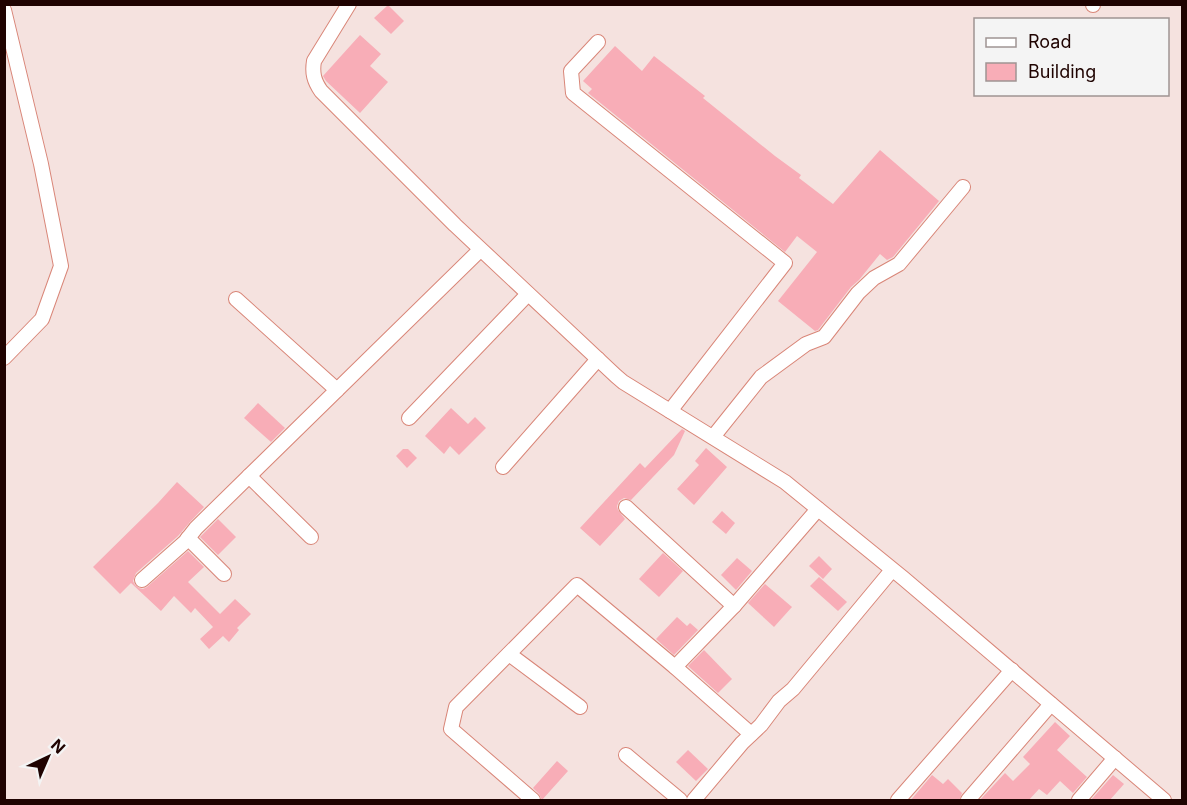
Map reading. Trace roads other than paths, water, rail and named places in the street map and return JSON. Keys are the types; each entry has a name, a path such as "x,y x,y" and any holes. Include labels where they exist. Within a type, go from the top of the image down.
{"street":[{"path":"349,4 314,61 314,81 321,91 480,250 623,382 785,482 1012,670 1164,801"},
{"path":"4,10 41,164 60,266 42,319 4,357"},
{"path":"598,42 571,71 573,93 785,264 670,411"},
{"path":"713,437 761,377 806,344 824,336 858,293 874,278 900,264 963,187"},
{"path":"142,580 188,538 480,250"},
{"path":"409,418 528,294"},
{"path":"236,299 337,390"},
{"path":"503,467 598,359"},
{"path":"249,476 311,537"},
{"path":"626,507 734,606"},
{"path":"675,667 734,606 818,509"},
{"path":"188,538 224,574"},
{"path":"694,801 750,734 761,725 779,701 793,689 892,570"},
{"path":"533,801 452,729 456,707 577,585 675,667 750,734"},
{"path":"509,654 580,707"},
{"path":"898,801 1012,670"},
{"path":"968,801 1051,704"},
{"path":"626,755 680,801"},
{"path":"1079,801 1115,758"}]}
